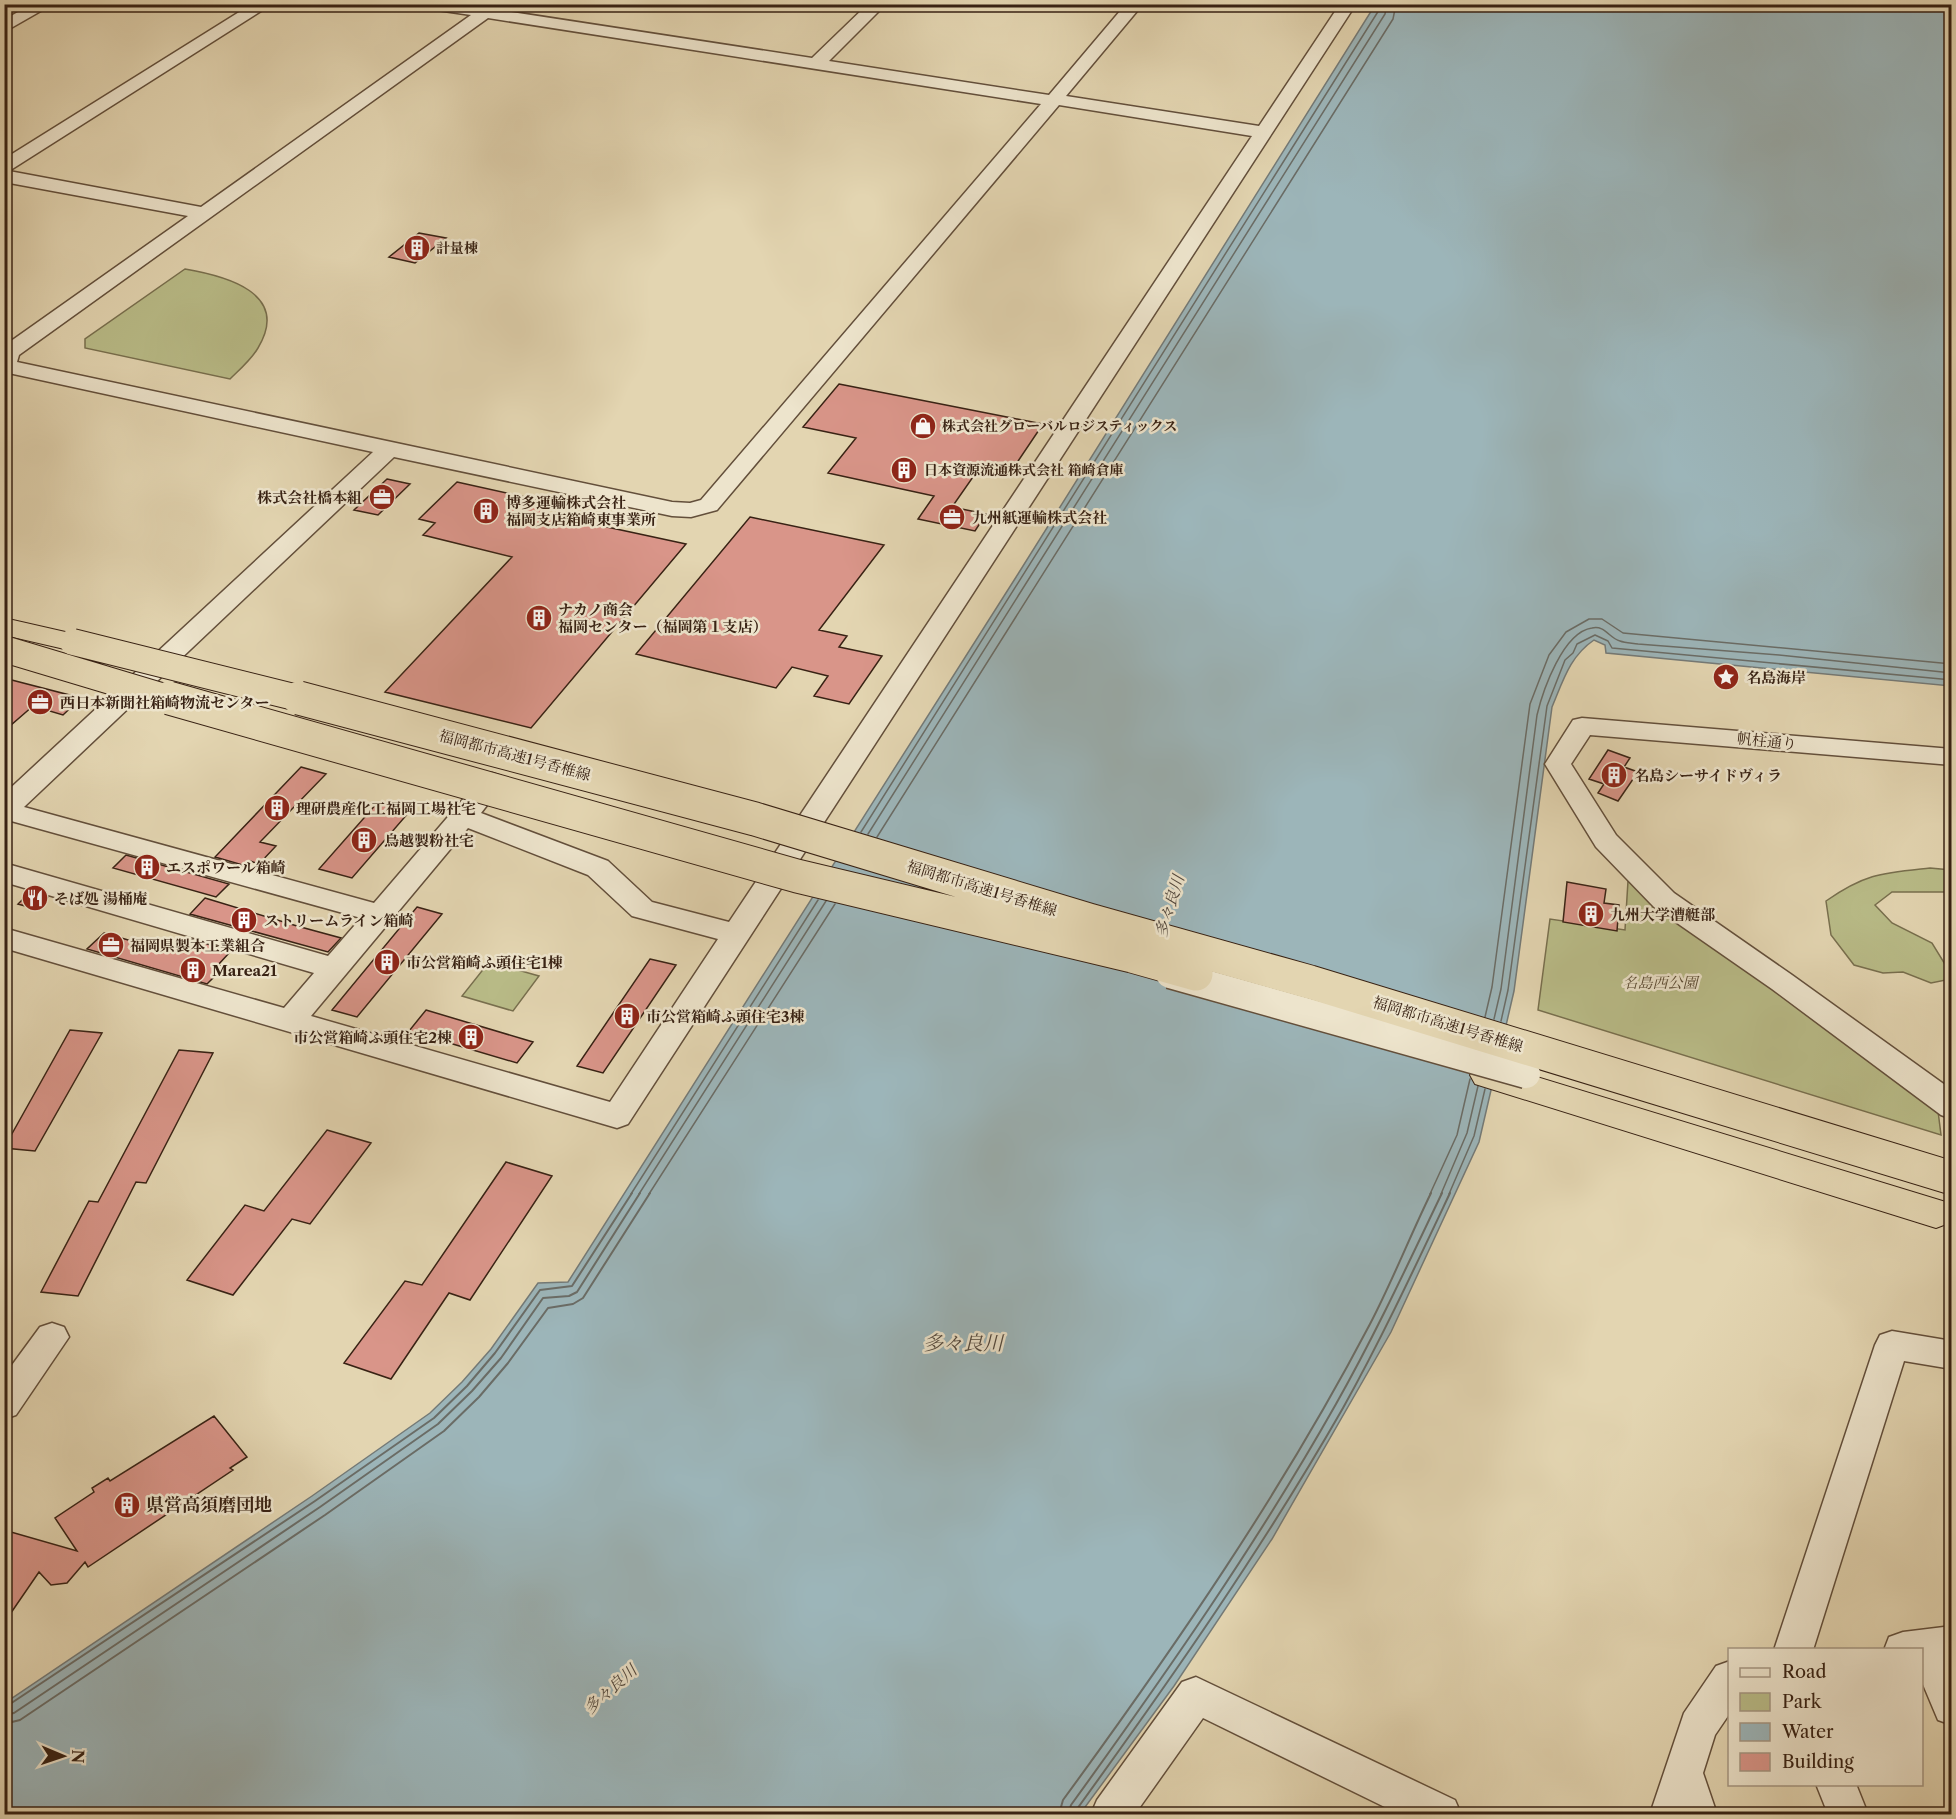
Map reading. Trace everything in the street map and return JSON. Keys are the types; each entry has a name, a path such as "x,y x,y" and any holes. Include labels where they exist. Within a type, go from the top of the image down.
{"highway":[{"name":"福岡都市高速1号香椎線","path":"4,626 338,707 763,838 1089,920 1344,993 1952,1178"},
{"path":"4,644 73,642"},
{"name":"福岡都市高速1号香椎線","path":"4,650 249,722 797,876 1143,959 1524,1065 1946,1208"},
{"path":"4,663 136,697 249,722"},
{"path":"763,838 797,825 882,843 1098,904 1529,1063 1946,1208"},
{"path":"797,876 1529,1063 1693,1083 1910,1157"}],"street":[{"path":"4,27 45,4"},
{"path":"4,167 264,4"},
{"path":"430,4 491,9 816,64 1263,132"},
{"path":"816,64 878,4"},
{"path":"491,9 10,352 6,360 8,366 672,509 691,510 709,505 1135,4"},
{"path":"4,938 617,1116 1348,4"},
{"path":"4,176 204,213"},
{"path":"4,810 389,449"},
{"path":"4,621 147,676 492,782 763,838"},
{"path":"4,650 147,676 640,797 763,838 1529,1063"},
{"name":"帆柱通り","path":"1952,757 1582,726 1558,764 1606,841 1664,900 1789,978 1952,1107"},
{"path":"290,1021 492,782"},
{"path":"4,810 380,914"},
{"path":"463,816 598,868 642,909 736,934"},
{"path":"4,872 334,968"},
{"path":"1910,1157 1952,1171"},
{"path":"4,1404 52,1337"},
{"path":"1794,1648 1892,1345 1952,1355"},
{"path":"1927,1647 1952,1707"},
{"path":"1670,1815 1698,1726 1728,1682"},
{"path":"1111,1815 1196,1695 1441,1815"},
{"path":"1683,1772 1698,1815"},
{"path":"1836,1786 1848,1815"}],"green space":[{"path":"185,269 218,277 249,290 260,301 266,313 266,329 258,348 230,379 85,348 85,339"},
{"path":"1930,868 1951,870 1951,892 1892,892 1875,905 1892,923 1932,943 1951,974 1951,979 1931,983 1903,972 1883,973 1854,965 1831,935 1826,901 1853,885 1875,876"},
{"name":"名島西公園","path":"1628,881 1905,1079 1938,1111 1941,1135 1538,1010 1550,919 1625,930"},
{"path":"489,962 539,976 513,1011 462,996"}],"water":[{"name":"多々良川","path":"1375,5 1951,5 1951,686 1606,653 1605,645 1594,640 1573,661 1552,707 1514,991 1479,1142 1391,1332 1272,1539 1174,1686 1080,1814 5,1814 5,1703 312,1496 430,1413 491,1349 538,1283 568,1282 1018,574"}],"building":[{"name":"計量棟","path":"419,233 446,238 415,263 389,257"},
{"name":"株式会社グローバルロジスティックス","path":"839,384 1043,424 1012,470 982,464 952,507 986,514 975,531 918,519 934,496 828,473 856,438 803,427"},
{"name":"株式会社橋本組","path":"387,479 410,484 378,515 354,510"},
{"name":"ナカノ商会 福岡センター（福岡第１支店）","path":"457,482 552,503 542,513 686,544 531,728 385,692 512,557 423,535 435,523 419,519"},
{"path":"750,517 884,545 819,630 847,636 839,647 882,656 849,704 814,696 828,676 792,667 776,688 636,654"},
{"name":"西日本新聞社箱崎物流センター","path":"4,678 81,698 63,715 33,706 4,731"},
{"name":"名島シーサイドヴィラ","path":"1608,750 1630,758 1624,767 1638,772 1618,801 1598,793 1604,784 1589,779"},
{"name":"理研農産化工福岡工場社宅","path":"301,767 326,774 260,842 276,846 259,864 250,861 246,866 215,857"},
{"name":"鳥越製粉社宅","path":"378,802 410,811 352,878 319,869"},
{"path":"126,855 229,884 216,897 113,868"},
{"name":"九州大学漕艇部","path":"1567,882 1606,889 1604,903 1619,905 1617,931 1563,922"},
{"name":"そば処 湯桶庵","path":"30,892 48,897 36,909 18,904"},
{"name":"ストリームライン箱崎","path":"205,898 341,938 328,952 190,914"},
{"name":"市公営箱崎ふ頭住宅1棟","path":"417,907 442,914 357,1017 332,1010"},
{"path":"104,933 173,953 187,938 231,951 218,965 224,967 207,984 87,949"},
{"name":"市公営箱崎ふ頭住宅3棟","path":"650,959 676,965 603,1073 577,1066"},
{"name":"市公営箱崎ふ頭住宅2棟","path":"426,1010 533,1042 517,1063 409,1031"},
{"path":"70,1030 102,1033 35,1151 4,1148"},
{"path":"179,1050 213,1053 146,1183 136,1182 78,1296 41,1292 89,1201 98,1202"},
{"path":"327,1130 371,1143 310,1224 292,1219 233,1295 187,1280 245,1205 264,1211"},
{"path":"506,1162 552,1176 470,1300 449,1293 391,1379 344,1363 405,1281 422,1285"},
{"name":"県営高須磨団地","path":"214,1416 247,1457 230,1468 233,1470 88,1567 85,1562 67,1583 51,1585 39,1572 4,1623 4,1530 77,1551 55,1518 94,1492 92,1488 108,1478 110,1481"}],"place":[{"name":"計量棟","path":"417,248"},
{"name":"株式会社グローバルロジスティックス","path":"923,426"},
{"name":"日本資源流通株式会社 箱崎倉庫","path":"904,470"},
{"name":"株式会社橋本組","path":"382,497"},
{"name":"博多運輸株式会社 福岡支店箱崎東事業所","path":"486,511"},
{"name":"九州紙運輸株式会社","path":"952,517"},
{"name":"ナカノ商会 福岡センター（福岡第１支店）","path":"539,618"},
{"name":"名島海岸","path":"1726,677"},
{"name":"西日本新聞社箱崎物流センター","path":"40,702"},
{"name":"名島シーサイドヴィラ","path":"1614,775"},
{"name":"理研農産化工福岡工場社宅","path":"277,808"},
{"name":"鳥越製粉社宅","path":"364,840"},
{"name":"エスポワール箱崎","path":"147,867"},
{"name":"そば処 湯桶庵","path":"35,898"},
{"name":"九州大学漕艇部","path":"1591,914"},
{"name":"ストリームライン箱崎","path":"244,920"},
{"name":"福岡県製本工業組合","path":"111,945"},
{"name":"市公営箱崎ふ頭住宅1棟","path":"387,962"},
{"name":"Marea21","path":"193,970"},
{"name":"市公営箱崎ふ頭住宅3棟","path":"627,1016"},
{"name":"市公営箱崎ふ頭住宅2棟","path":"471,1037"},
{"name":"県営高須磨団地","path":"127,1505"}]}
